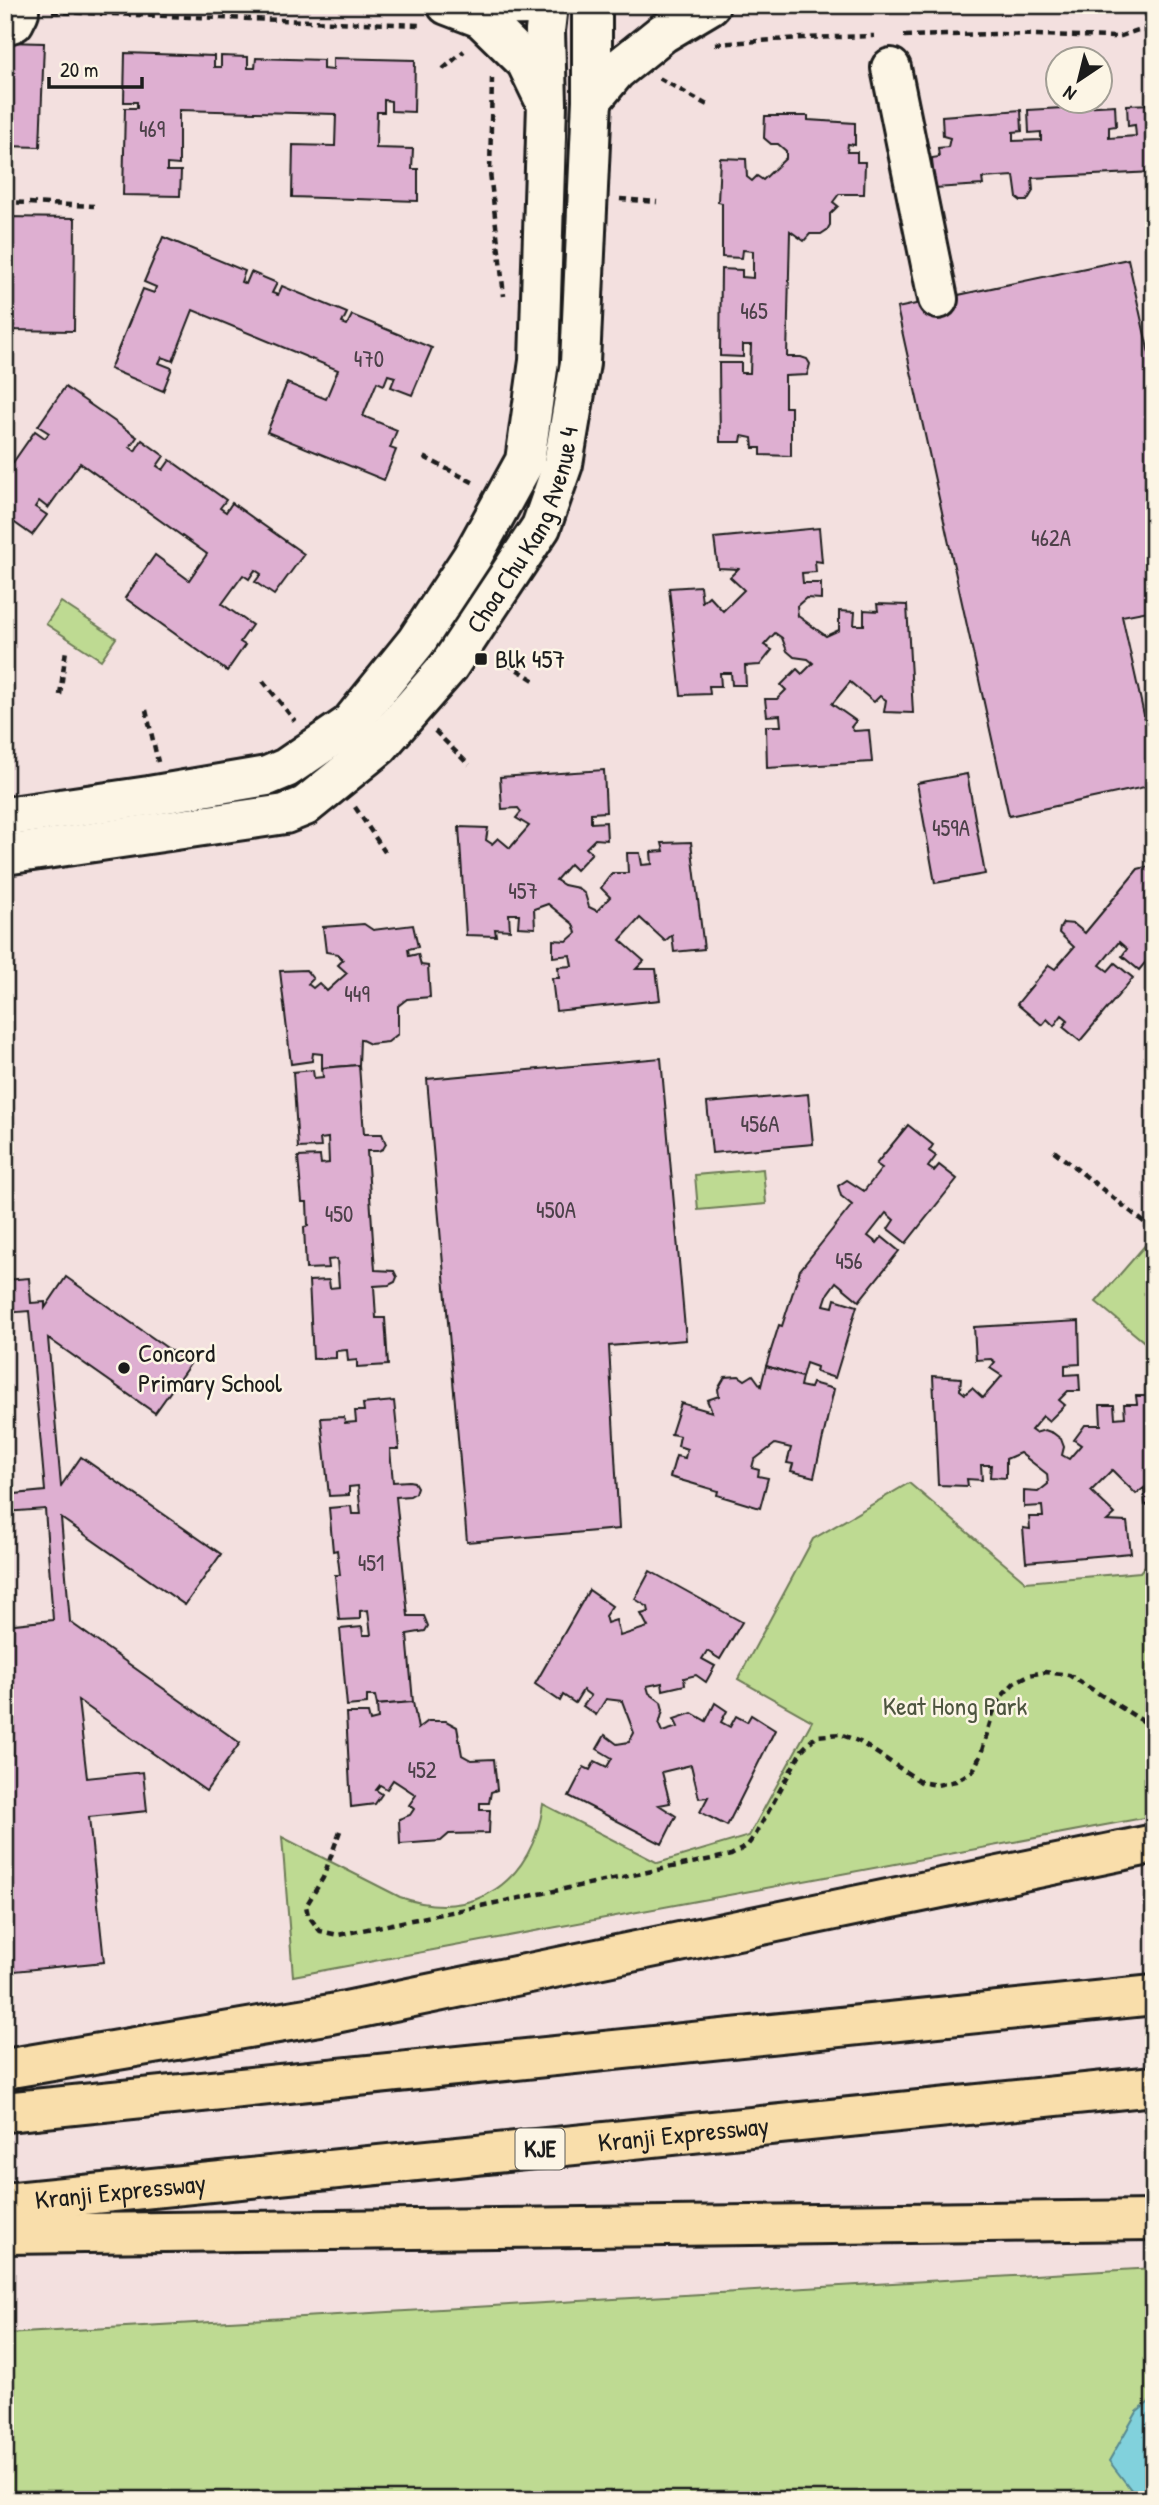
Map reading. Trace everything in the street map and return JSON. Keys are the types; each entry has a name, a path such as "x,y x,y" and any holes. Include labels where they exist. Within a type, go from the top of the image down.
{"highway":[{"path":"5,2069 331,2014 1154,1844"},
{"path":"5,2112 1154,1994"},
{"name":"Kranji Expressway","path":"5,2203 1154,2086"},
{"path":"5,2234 1154,2220"}],"street":[{"path":"438,12 533,5"},
{"name":"Choa Chu Kang Avenue 4","path":"5,817 267,776 286,768 349,725 416,642 472,557 525,461 539,361 547,104 545,31 548,5"},
{"name":"Choa Chu Kang Avenue 4","path":"5,855 285,814 305,806 379,746 449,666 541,527 563,464 580,363 592,100 592,5"},
{"path":"592,100 616,71 663,33 710,5"},
{"path":"438,12 481,18 526,62 547,104"},
{"path":"891,68 938,299"}],"path":[{"path":"14,14 142,14 351,24 438,12"},
{"path":"443,69 463,54"},
{"path":"492,71 490,172 504,299"},
{"path":"652,75 709,106"},
{"path":"612,198 657,202"},
{"path":"5,202 94,206"},
{"path":"424,457 484,489"},
{"path":"60,695 66,650"},
{"path":"493,655 537,682"},
{"path":"263,681 283,707"},
{"path":"413,707 469,765"},
{"path":"146,710 160,770"},
{"path":"287,730 298,724"},
{"path":"335,782 385,852"},
{"path":"1055,1151 1154,1230"},
{"path":"340,1831 323,1878 306,1906 308,1915 320,1931 338,1935 731,1854 747,1846 757,1834 802,1750 816,1736 840,1734 860,1742 921,1782 937,1786 956,1781 973,1771 993,1713 1002,1696 1014,1684 1029,1675 1045,1672 1069,1675 1154,1728"}],"green space":[{"path":"61,602 116,638 101,660 46,624"},
{"path":"763,1169 766,1204 698,1210 695,1175"},
{"path":"1154,1235 1154,1350 1096,1302"},
{"name":"Keat Hong Park","path":"909,1483 1026,1582 1140,1572 1154,1555 1154,1816 293,1976 282,1837 400,1897 427,1904 452,1905 475,1899 496,1889 513,1874 527,1854 537,1831 543,1804 658,1863 749,1836 812,1721 738,1679 813,1539"},
{"path":"1154,2268 1154,2500 5,2500 5,2334"}],"water":[{"path":"1154,2398 1154,2500 1139,2500 1109,2461 1137,2412"}],"building":[{"path":"5,42 44,43 40,147 5,146"},
{"path":"125,53 214,56 214,67 221,67 221,56 248,57 248,68 255,68 256,58 323,60 323,69 333,70 333,58 415,60 414,112 391,111 391,101 384,100 384,112 377,112 376,148 413,149 412,169 418,169 418,201 292,197 293,145 335,146 336,114 179,110 179,165 167,164 167,171 181,171 180,196 123,195 125,108 137,108 137,102 124,102"},
{"path":"1154,104 1154,172 1032,178 1033,191 1027,201 1017,198 1014,176 982,178 983,185 934,188 932,158 939,157 938,148 948,147 950,138 943,136 942,116 1021,110 1022,131 1013,132 1013,141 1041,140 1041,132 1029,133 1028,110 1044,109 1044,116 1114,116 1115,105 1116,126 1109,127 1109,138 1136,136 1135,125 1128,126 1127,105"},
{"path":"765,116 808,116 808,120 855,123 855,145 848,144 847,152 857,152 857,162 865,162 864,194 839,194 833,202 838,206 830,214 827,230 821,234 810,234 804,241 790,231 787,357 801,357 807,359 810,364 807,375 785,376 785,407 791,407 791,456 761,455 761,448 753,448 752,438 742,436 741,442 720,442 719,363 741,363 741,373 750,373 751,345 743,345 743,357 720,356 721,269 742,270 742,277 753,278 753,251 743,250 742,258 722,257 722,203 718,202 720,158 746,159 747,177 752,181 757,176 763,180 786,158 786,151 764,138"},
{"path":"5,217 75,218 74,331 5,330"},
{"path":"163,237 245,271 241,282 246,284 251,272 277,283 272,293 278,295 282,286 347,313 342,323 347,325 352,315 432,348 412,395 391,387 395,377 388,375 384,385 377,382 363,416 397,430 390,448 396,450 384,480 267,432 287,383 326,399 338,370 193,310 173,361 162,357 159,363 172,368 163,391 110,369 143,289 154,293 156,287 144,282"},
{"path":"1128,259 1154,376 1154,610 1122,616 1154,760 1154,785 1009,816 897,308"},
{"path":"65,387 137,437 130,447 135,451 142,440 164,456 157,466 163,470 170,460 226,500 220,508 226,512 232,503 304,554 274,595 255,582 261,574 255,570 249,579 243,575 222,604 252,625 240,642 245,645 227,671 125,598 155,555 189,580 207,554 80,463 48,508 39,501 35,507 47,515 32,535 5,516 5,474 35,431 45,438 49,433 38,426"},
{"path":"819,528 822,562 815,561 816,572 802,573 803,583 821,583 821,599 806,598 797,606 798,616 826,636 839,630 839,611 855,612 854,625 864,625 864,610 878,611 877,604 907,605 913,713 884,712 886,700 880,696 874,702 850,682 832,704 856,721 851,727 854,731 869,730 872,762 767,768 766,726 781,726 780,715 767,716 765,699 777,699 786,690 781,685 797,669 802,674 813,663 808,659 794,657 787,651 782,638 775,633 764,645 772,650 760,665 745,666 746,685 732,685 731,673 720,673 721,686 709,686 710,694 681,695 669,588 700,586 702,602 709,596 723,611 744,590 730,577 738,569 718,568 714,538"},
{"path":"604,770 606,812 591,813 591,823 606,822 607,840 595,839 586,848 592,853 576,870 570,864 556,880 578,888 585,894 589,907 597,911 610,897 601,888 612,873 628,873 627,853 640,853 642,865 652,864 651,852 664,851 662,843 691,842 704,949 674,952 672,935 665,941 640,918 620,940 644,961 636,969 656,969 660,1000 556,1011 552,978 559,978 558,967 572,966 570,955 553,957 553,940 567,941 576,933 573,924 548,904 534,909 535,928 518,927 519,914 509,914 510,930 495,929 496,936 466,935 459,827 488,828 486,840 492,844 498,838 510,848 529,826 516,818 521,812 518,808 502,809 500,777"},
{"path":"967,774 985,874 935,883 917,783"},
{"path":"1154,865 1154,952 1139,970 1122,956 1127,949 1119,942 1100,965 1108,971 1115,963 1133,978 1080,1041 1063,1027 1068,1020 1062,1015 1054,1026 1047,1019 1042,1025 1017,1004 1049,965 1055,969 1074,947 1059,933 1063,923 1074,924 1085,933 1138,869"},
{"path":"364,924 373,930 413,925 418,947 408,949 409,956 418,954 421,965 428,966 430,997 407,999 398,1006 398,1034 388,1042 370,1044 360,1039 359,1065 322,1068 322,1054 313,1053 312,1061 291,1064 280,971 306,970 313,979 308,984 313,988 319,983 327,991 347,973 338,965 343,960 338,954 326,952 323,927"},
{"path":"661,1058 686,1340 609,1346 619,1529 467,1542 427,1079"},
{"path":"359,1065 364,1134 382,1134 386,1144 378,1151 367,1151 375,1270 394,1271 397,1277 395,1282 389,1285 374,1286 376,1318 385,1318 388,1365 357,1367 357,1360 348,1361 347,1350 336,1351 336,1358 313,1359 309,1281 329,1280 330,1288 339,1287 337,1259 328,1260 329,1268 306,1269 304,1227 308,1226 307,1202 302,1202 298,1157 320,1156 321,1164 329,1163 328,1138 320,1139 321,1147 298,1148 293,1072 313,1070 314,1078 323,1077 322,1068"},
{"path":"808,1094 813,1144 712,1153 707,1103"},
{"path":"908,1125 933,1145 929,1151 936,1156 928,1167 934,1171 939,1165 957,1179 906,1243 888,1229 894,1220 886,1213 868,1236 877,1243 882,1237 899,1251 859,1301 836,1282 828,1293 824,1305 833,1307 835,1299 857,1306 835,1378 816,1372 817,1367 806,1363 802,1377 766,1366 800,1270 852,1205 841,1196 838,1186 847,1180 864,1191 882,1168 876,1164"},
{"path":"66,1277 190,1364 155,1413 48,1338 61,1486 81,1457 221,1554 185,1605 61,1518 70,1622 240,1743 206,1791 78,1700 87,1778 143,1772 147,1811 89,1817 104,1962 5,1972 5,1625 53,1620 45,1509 5,1512 5,1495 45,1491 29,1311 5,1313 5,1280 29,1278 31,1303 45,1302 45,1308"},
{"path":"1079,1321 1080,1364 1065,1365 1065,1375 1079,1374 1080,1391 1068,1391 1059,1400 1065,1405 1049,1421 1043,1416 1031,1430 1035,1433 1045,1430 1061,1439 1064,1447 1062,1455 1069,1459 1081,1445 1074,1440 1085,1425 1101,1425 1100,1405 1114,1405 1115,1418 1125,1417 1124,1404 1137,1404 1136,1396 1154,1396 1154,1504 1145,1505 1144,1488 1136,1494 1112,1470 1091,1491 1115,1514 1107,1521 1127,1522 1131,1553 1026,1562 1023,1528 1030,1529 1029,1517 1043,1517 1042,1506 1024,1507 1024,1491 1038,1492 1048,1484 1047,1474 1020,1453 1006,1459 1006,1478 990,1477 991,1465 981,1465 982,1480 967,1479 968,1486 938,1485 933,1376 961,1378 960,1390 965,1394 972,1388 983,1398 1002,1376 990,1368 995,1362 991,1359 976,1360 974,1327"},
{"path":"766,1366 802,1377 800,1386 810,1388 812,1383 834,1389 814,1477 791,1471 793,1464 787,1463 791,1448 775,1444 754,1460 752,1468 759,1470 758,1476 768,1478 760,1508 717,1495 718,1491 670,1477 676,1456 685,1458 687,1449 678,1446 680,1436 671,1434 681,1403 712,1412 707,1400 719,1396 718,1389 725,1377 739,1376 745,1380 753,1375 761,1386"},
{"path":"394,1401 399,1449 390,1449 393,1482 414,1482 417,1487 415,1493 410,1496 396,1497 408,1616 424,1616 428,1626 425,1631 407,1634 413,1702 377,1705 375,1696 367,1696 367,1704 347,1706 340,1629 362,1627 363,1635 371,1635 368,1610 360,1611 360,1619 339,1620 335,1575 340,1575 337,1550 333,1551 329,1508 351,1506 352,1514 361,1514 358,1486 349,1487 349,1495 329,1496 321,1418 344,1417 345,1423 356,1422 355,1411 364,1411 363,1404"},
{"path":"650,1571 742,1622 720,1659 707,1651 702,1659 715,1666 706,1682 696,1675 684,1678 685,1685 663,1690 662,1683 647,1686 649,1693 661,1702 663,1710 659,1725 662,1732 678,1727 674,1719 692,1713 706,1721 715,1703 727,1711 721,1722 730,1727 736,1716 747,1722 751,1715 775,1730 727,1826 700,1812 708,1797 699,1798 691,1765 662,1772 670,1803 659,1805 676,1816 662,1844 569,1796 584,1767 590,1770 595,1761 607,1767 612,1758 597,1749 605,1735 617,1744 629,1742 634,1733 622,1701 606,1699 596,1715 583,1706 591,1696 583,1690 575,1703 563,1695 560,1701 535,1684 589,1590 612,1606 605,1616 607,1623 616,1620 620,1636 648,1627 641,1614 649,1612 648,1607 635,1599"},
{"path":"413,1702 418,1729 428,1721 446,1721 457,1727 462,1755 471,1760 494,1759 497,1790 491,1792 489,1803 480,1803 480,1810 490,1810 489,1833 449,1834 441,1841 400,1844 399,1819 410,1815 414,1809 409,1805 416,1795 393,1780 387,1789 380,1785 376,1790 382,1794 375,1804 351,1807 346,1713 368,1713 370,1721 378,1719 377,1705"}],"place":[{"name":"Blk 457","path":"481,659"},
{"name":"Concord Primary School","path":"124,1368"}]}
